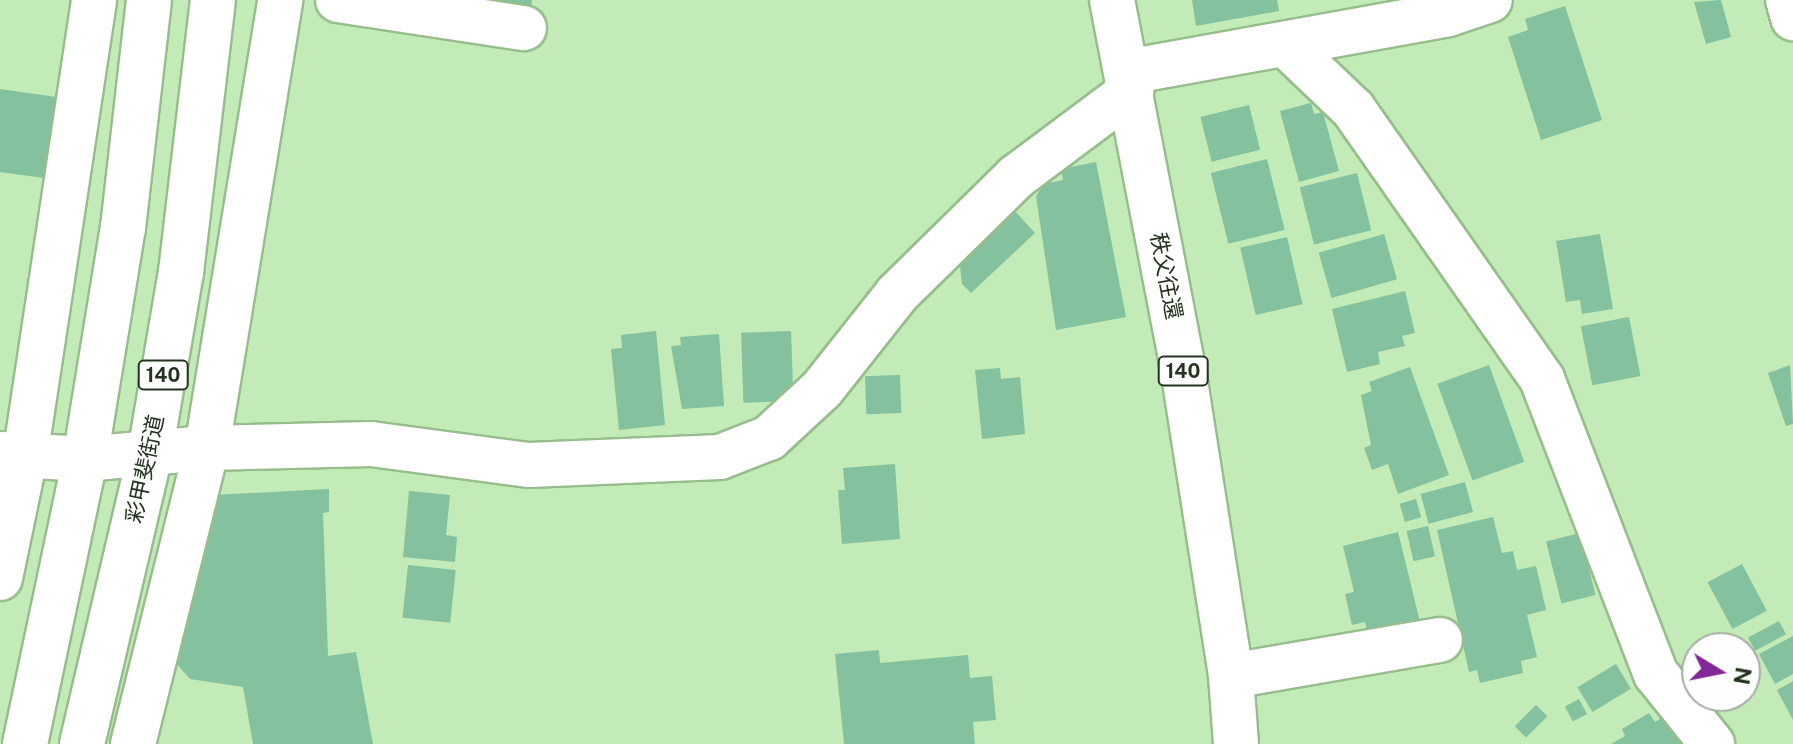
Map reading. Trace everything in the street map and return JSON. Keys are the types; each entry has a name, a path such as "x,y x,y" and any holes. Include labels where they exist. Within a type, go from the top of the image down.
{"main road":[{"path":"0,578 12,455 94,0"},
{"path":"25,744 85,459 123,228 149,0"},
{"name":"彩甲斐街道","path":"82,744 150,453 181,272 213,0"},
{"path":"133,744 207,448 280,0"},
{"path":"338,0 416,5 524,28"},
{"name":"秩父往還","path":"1112,0 1129,82 1231,676 1236,744"},
{"path":"12,455 85,459 207,448 371,444 529,465 720,457 769,438 822,389 897,294 1016,177 1129,82 1285,44 1490,0"},
{"path":"1788,0 1793,18"},
{"path":"1285,44 1353,109 1542,379 1656,674 1712,744"},
{"path":"1231,676 1440,640"}],"building":[{"path":"483,0 532,0 531,9"},
{"path":"1192,0 1277,0 1279,11 1196,26"},
{"path":"1721,0 1731,37 1706,44 1694,2"},
{"path":"1565,6 1602,120 1541,140 1508,37 1528,30 1525,19"},
{"path":"0,89 56,97 44,178 0,172"},
{"path":"1311,103 1314,114 1323,112 1339,171 1299,182 1280,111"},
{"path":"1249,105 1260,150 1212,162 1200,117"},
{"path":"1267,159 1285,230 1228,244 1211,173"},
{"path":"1096,162 1126,317 1056,330 1036,196 1044,184 1063,180 1061,169"},
{"path":"1357,173 1371,230 1314,245 1300,187"},
{"path":"1012,208 1035,233 971,293 962,284 959,257"},
{"path":"1384,234 1397,279 1332,298 1319,253"},
{"path":"1600,234 1613,309 1582,314 1580,300 1566,302 1556,241"},
{"path":"1287,237 1303,304 1256,315 1240,248"},
{"path":"1405,291 1415,333 1402,336 1405,346 1378,352 1380,364 1347,372 1332,309"},
{"path":"1629,317 1640,376 1592,385 1581,326"},
{"path":"656,331 665,425 619,430 611,349 622,348 621,335"},
{"path":"791,331 793,401 743,403 741,333"},
{"path":"719,334 724,406 682,409 671,346 681,345 680,337"},
{"path":"1489,365 1524,462 1473,481 1437,384"},
{"path":"1790,365 1793,424 1786,426 1768,373"},
{"path":"1410,367 1449,475 1398,494 1388,464 1372,470 1364,448 1371,445 1361,395 1372,391 1369,382"},
{"path":"1000,368 1001,379 1020,377 1025,434 982,439 975,370"},
{"path":"900,375 901,413 866,414 865,376"},
{"path":"895,464 900,539 842,544 838,490 845,490 843,468"},
{"path":"1465,482 1473,512 1429,524 1421,494"},
{"path":"329,489 329,512 323,513 328,656 356,652 373,744 253,744 243,687 190,679 176,663 213,495"},
{"path":"409,491 450,495 446,535 457,537 455,562 403,557"},
{"path":"1416,499 1421,517 1405,522 1400,504"},
{"path":"1493,517 1502,553 1513,551 1517,570 1536,566 1546,610 1527,615 1537,657 1521,661 1523,673 1480,683 1477,670 1469,672 1437,530"},
{"path":"1428,526 1435,556 1414,561 1407,531"},
{"path":"1398,532 1421,626 1369,639 1365,622 1352,625 1345,594 1354,592 1343,546"},
{"path":"1580,533 1595,595 1562,604 1546,541"},
{"path":"1742,564 1767,611 1732,629 1708,582"},
{"path":"408,565 456,570 450,623 402,618"},
{"path":"1779,621 1786,634 1761,648 1761,632 1758,632"},
{"path":"1793,636 1793,674 1775,684 1761,653"},
{"path":"879,650 880,663 968,655 970,678 992,676 996,720 973,722 975,744 844,744 835,654"},
{"path":"1616,664 1631,689 1592,712 1577,687"},
{"path":"1793,681 1793,720 1777,690"},
{"path":"1579,699 1587,714 1573,722 1565,707"},
{"path":"1536,705 1547,716 1526,738 1515,726"},
{"path":"1649,713 1655,722 1665,716 1680,744 1611,744 1625,736 1622,729"}]}
